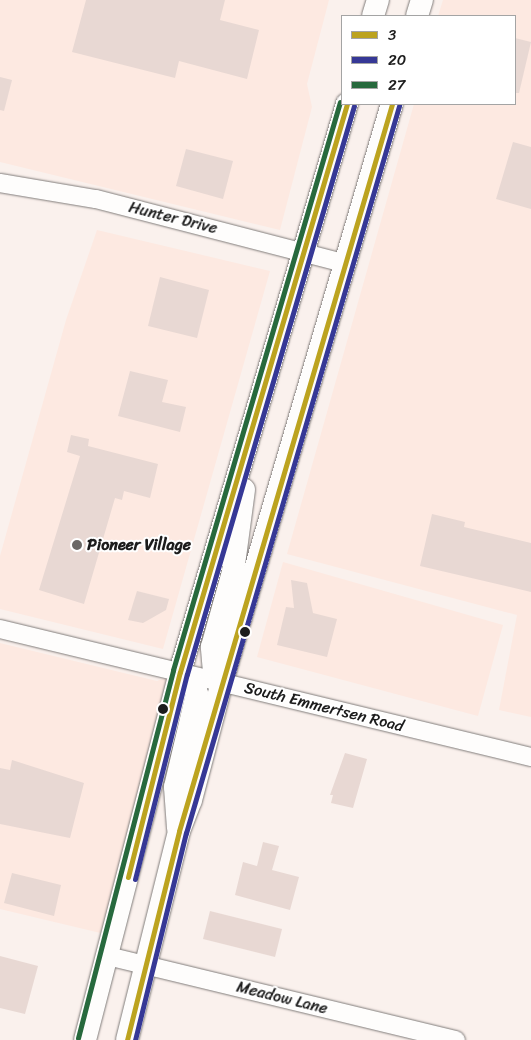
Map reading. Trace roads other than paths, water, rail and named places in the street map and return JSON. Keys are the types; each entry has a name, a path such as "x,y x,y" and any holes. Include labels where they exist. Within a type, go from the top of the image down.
{"main road":[{"path":"373,15 378,0"},
{"path":"417,15 422,0"},
{"path":"85,1040 180,672 348,105"},
{"path":"127,1040 179,831 191,800 222,682 392,105"},
{"path":"222,682 214,672 212,647 239,544 247,445"},
{"path":"179,831 175,787 197,694 195,685 180,672"}],"street":[{"name":"Hunter Drive","path":"0,182 96,199 344,263"},
{"name":"South Emmertsen Road","path":"0,629 531,757"},
{"name":"Meadow Lane","path":"108,956 456,1040"}],"place":[{"name":"Pioneer Village","path":"77,545"}]}
